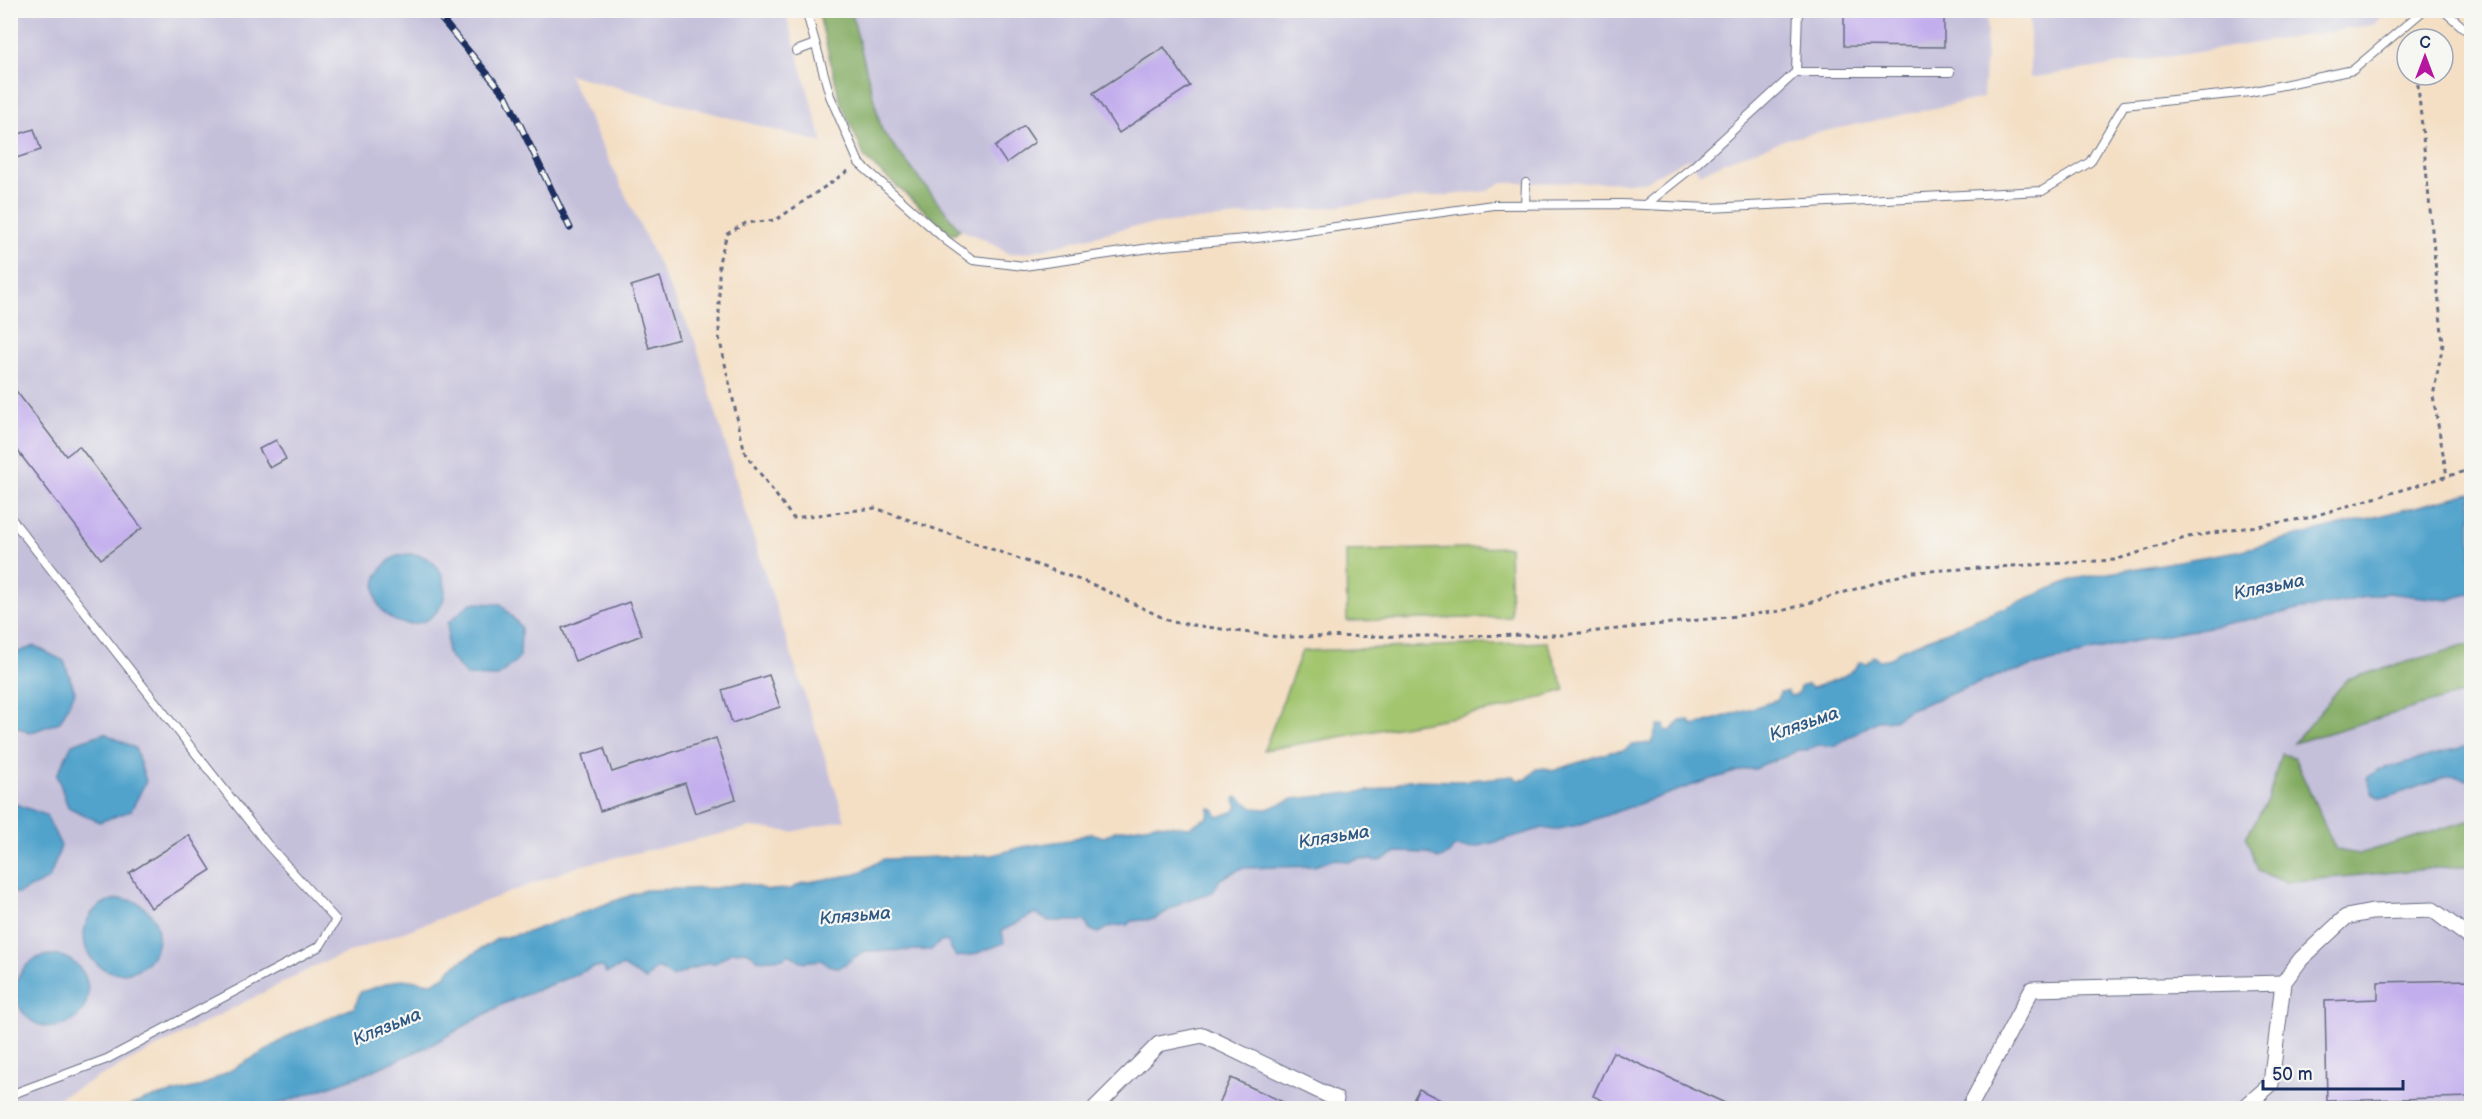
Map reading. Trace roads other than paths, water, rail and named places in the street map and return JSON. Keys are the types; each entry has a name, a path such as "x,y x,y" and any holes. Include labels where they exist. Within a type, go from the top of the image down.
{"street":[{"path":"2244,1108 2271,1083 2277,1010 2283,983 2301,958 2346,917 2372,912 2433,910 2472,939"},
{"path":"1969,1108 2032,990 2283,983"},
{"path":"1095,1108 1159,1044 1203,1035 1336,1099"}],"lane":[{"path":"806,10 830,96 859,163 947,241 973,260 1024,266 1164,246 1257,238 1398,216 1493,205 1645,205 1710,208 2042,191 2090,162 2124,105 2250,92 2353,70 2424,10"},
{"path":"1796,72 1798,10"},
{"path":"2443,10 2472,35"},
{"path":"796,51 815,44"},
{"path":"1645,205 1694,166 1796,72 1950,72"},
{"path":"2472,100 2472,106"},
{"path":"1525,205 1526,183"},
{"path":"10,516 267,844 336,920 320,946 107,1059 10,1095"}],"water":[{"name":"Клязьма","path":"2471,493 2471,593 2448,600 2387,593 2125,643 2000,675 1908,710 1894,720 1877,721 1834,746 1817,745 1808,750 1797,750 1756,769 1745,769 1699,783 1578,825 1554,830 1543,828 1470,848 1454,847 1448,855 1438,859 1427,853 1397,852 1379,861 1360,859 1349,862 1335,859 1314,866 1242,868 1220,879 1213,892 1182,902 1155,919 1131,921 1127,925 1112,926 1098,933 1089,929 1085,921 1048,921 1035,913 1002,931 1004,943 972,955 956,957 947,941 940,942 931,950 864,951 839,968 821,960 801,962 789,954 783,958 759,960 747,951 732,952 715,963 707,963 672,977 660,969 655,969 646,980 623,966 606,973 603,967 594,967 503,1004 431,1045 365,1074 267,1108 124,1108 147,1099 202,1086 292,1034 355,1007 360,992 402,979 432,983 445,976 452,967 497,939 528,932 645,890 715,888 743,883 768,890 791,889 802,883 857,874 884,859 993,855 1022,847 1069,840 1091,833 1104,837 1115,831 1156,824 1189,827 1208,817 1209,808 1214,809 1218,817 1235,811 1238,806 1234,799 1238,797 1253,808 1267,809 1293,799 1378,790 1408,780 1461,781 1513,776 1518,780 1527,779 1536,769 1545,768 1552,771 1610,752 1625,750 1631,745 1651,743 1658,725 1664,725 1666,731 1672,730 1680,721 1689,720 1693,726 1778,700 1780,692 1788,691 1790,696 1798,694 1800,687 1808,684 1812,688 1838,678 1851,671 1859,662 1867,663 1874,656 1879,660 1891,658 1899,651 2074,579 2237,551"},
{"path":"410,554 423,557 435,564 442,576 445,589 442,602 435,614 423,621 410,624 397,621 385,614 378,602 375,589 378,576 385,564 397,557"},
{"path":"471,603 501,604 521,627 520,657 497,677 467,676 447,653 448,623"},
{"path":"34,646 64,661 75,692 60,722 29,733 11,724 11,655"},
{"path":"104,733 135,748 146,781 131,811 99,822 68,807 57,775 72,744"},
{"path":"2471,745 2471,781 2454,776 2447,777 2385,798 2379,798 2372,792 2367,778 2378,770"},
{"path":"13,803 46,815 61,846 49,879 18,894 11,891 10,805"},
{"path":"121,899 135,902 147,910 155,922 158,936 155,950 147,962 135,970 121,973 107,970 95,962 87,950 84,936 87,922 95,910 107,902"},
{"path":"52,955 66,958 78,965 85,977 88,991 85,1005 78,1017 66,1024 52,1027 38,1024 26,1017 19,1005 16,991 19,977 26,965 38,958"}],"railway":[{"path":"434,10 506,96 570,228"}]}
